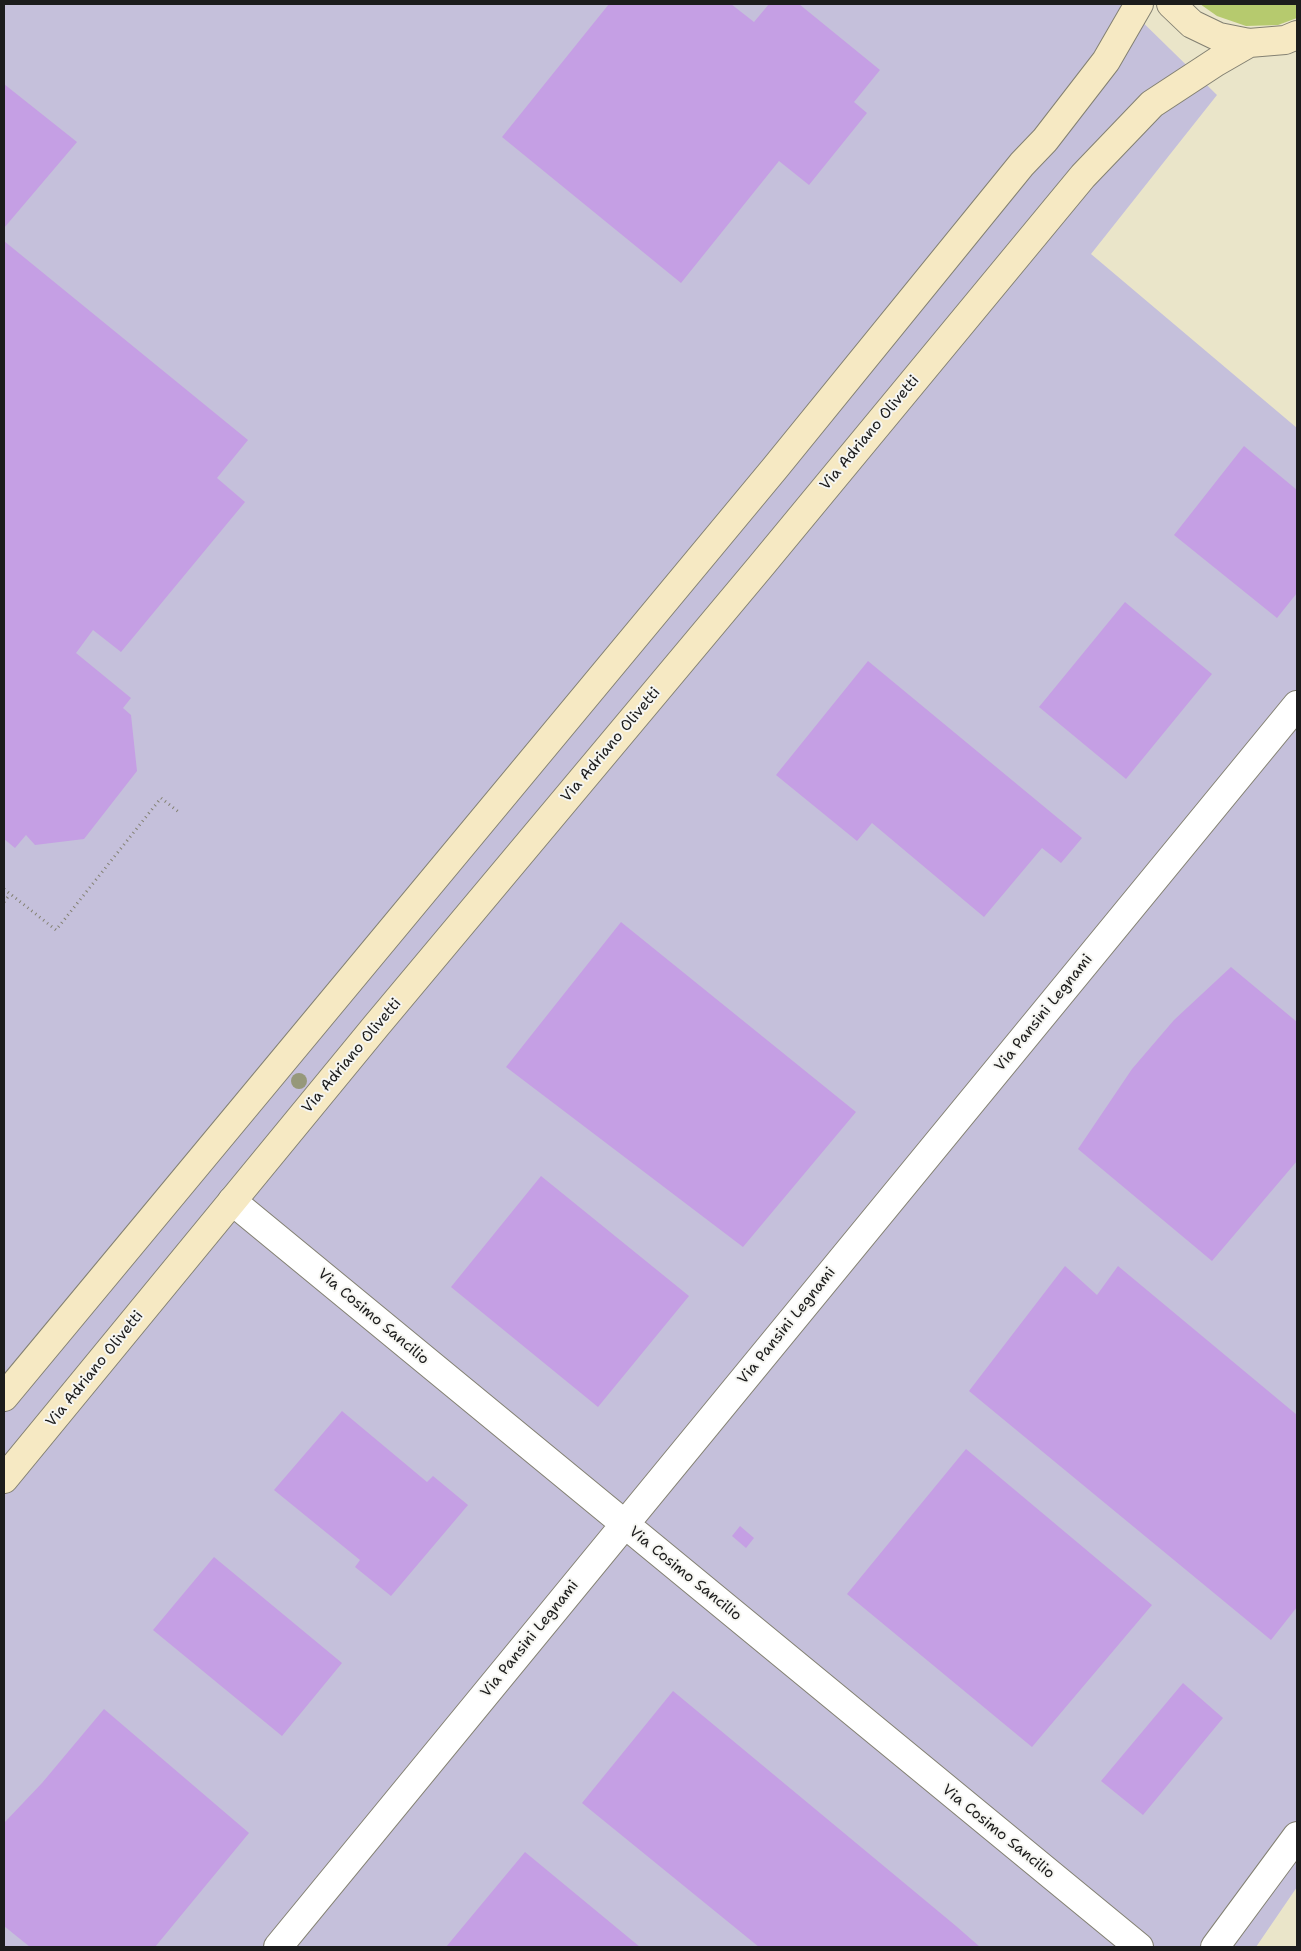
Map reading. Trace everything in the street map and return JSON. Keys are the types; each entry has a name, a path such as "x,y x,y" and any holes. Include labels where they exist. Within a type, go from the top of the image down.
{"street":[{"path":"4,1396 770,475 1022,164 1045,140 1106,62 1139,4"},
{"name":"Via Adriano Olivetti","path":"1171,4 1192,24 1220,37 1249,43 1285,40 1297,35"},
{"name":"Via Adriano Olivetti","path":"4,1479 232,1200 1083,176 1152,104 1249,43"},
{"name":"Via Pansini Legnami","path":"278,1947 1297,705"},
{"name":"Via Cosimo Sancilio","path":"232,1200 1139,1947"},
{"path":"1215,1947 1297,1836"}],"path":[{"path":"4,889 56,930 161,798 180,813"},
{"path":"4,902 10,894"}],"shaded area":[{"path":"4,4 1124,4 1217,95 1091,254 1297,428 1297,1887 1256,1947 4,1947"}],"green space":[{"path":"1200,4 1297,4 1297,18 1278,25 1246,26 1217,16"}],"building":[{"path":"609,4 731,4 754,22 769,4 799,4 880,70 854,102 867,113 809,185 779,161 681,283 502,137"},
{"path":"4,84 77,142 4,228"},
{"path":"4,241 248,440 217,478 245,502 121,652 93,630 76,653 131,698 123,708 131,715 137,771 84,839 35,845 26,835 15,848 4,839"},
{"path":"1244,446 1297,490 1297,593 1277,618 1174,535"},
{"path":"1125,602 1212,674 1126,779 1039,707"},
{"path":"868,661 1082,838 1061,863 1042,848 984,917 872,823 857,841 776,775"},
{"path":"621,922 856,1112 743,1247 506,1067"},
{"path":"1231,967 1297,1022 1297,1161 1212,1261 1078,1149 1132,1069 1174,1020"},
{"path":"541,1176 689,1296 598,1407 451,1287"},
{"path":"1065,1266 1097,1295 1118,1266 1297,1415 1297,1607 1271,1640 969,1391"},
{"path":"342,1411 427,1482 433,1476 468,1505 391,1596 355,1567 360,1560 274,1490"},
{"path":"966,1449 1152,1605 1032,1747 847,1594"},
{"path":"740,1526 754,1538 746,1548 732,1536"},
{"path":"214,1557 342,1663 282,1736 153,1630"},
{"path":"1183,1683 1223,1718 1143,1815 1101,1781"},
{"path":"673,1691 980,1947 759,1947 582,1803"},
{"path":"104,1709 249,1833 155,1947 30,1947 4,1926 4,1823 42,1783"},
{"path":"525,1852 640,1947 446,1947"}]}
